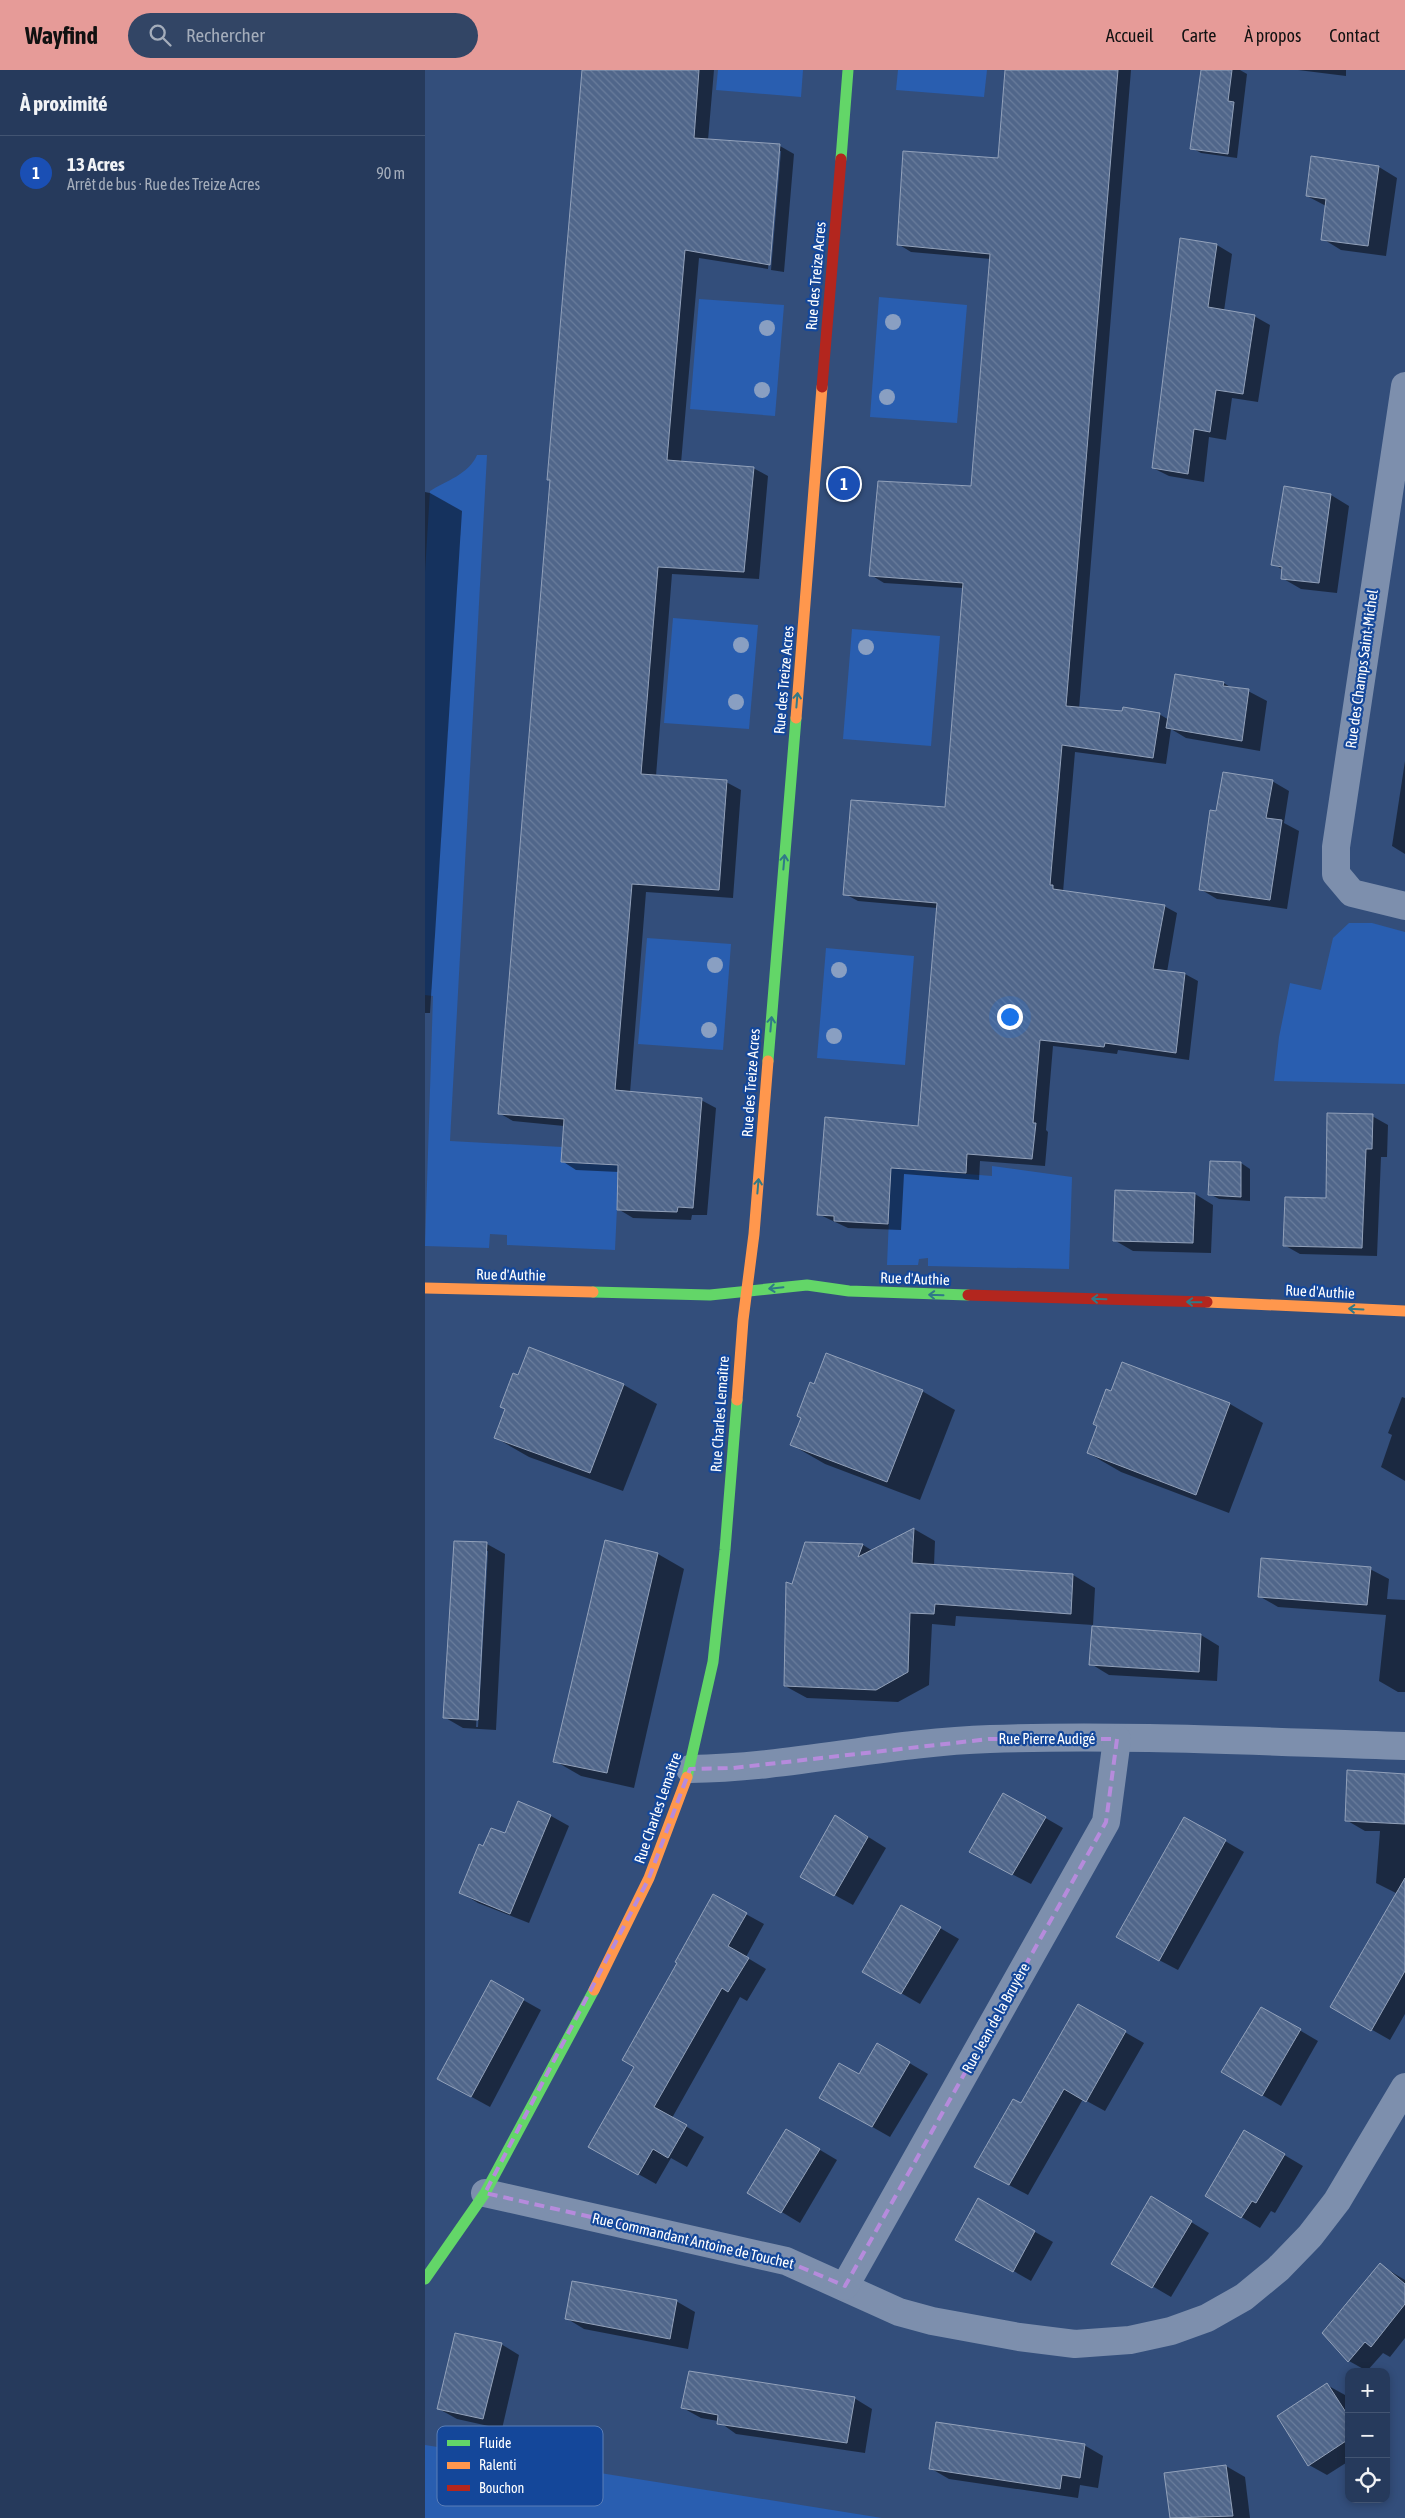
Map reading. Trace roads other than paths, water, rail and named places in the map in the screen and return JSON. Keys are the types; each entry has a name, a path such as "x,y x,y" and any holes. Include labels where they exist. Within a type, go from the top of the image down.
{"street":[{"name":"Rue des Treize Acres","path":"746,1291 760,1159 848,70"},
{"name":"Rue des Champs Saint-Michel","path":"1405,386 1336,847 1336,874 1352,893 1405,906"},
{"name":"Rue d'Authie","path":"425,1288 703,1295 807,1285 849,1291 901,1294 1210,1302 1405,1311"},
{"name":"Rue Charles Lemaître","path":"425,2279 485,2193 598,1983 649,1878 690,1769 713,1662 725,1550 746,1291"},
{"name":"Rue Pierre Audigé","path":"690,1769 733,1768 846,1752 989,1739 1117,1739 1405,1746"},
{"name":"Rue Jean de la Bruyère","path":"845,2286 1106,1822 1117,1739"},
{"name":"Rue Commandant Antoine de Touchet","path":"485,2193 786,2261 899,2312 932,2321 1019,2337 1075,2344 1130,2340 1171,2332 1207,2318 1244,2297 1278,2269 1310,2236 1337,2201 1405,2088"}],"place":[{"name":"13 Acres","path":"844,484"}]}
